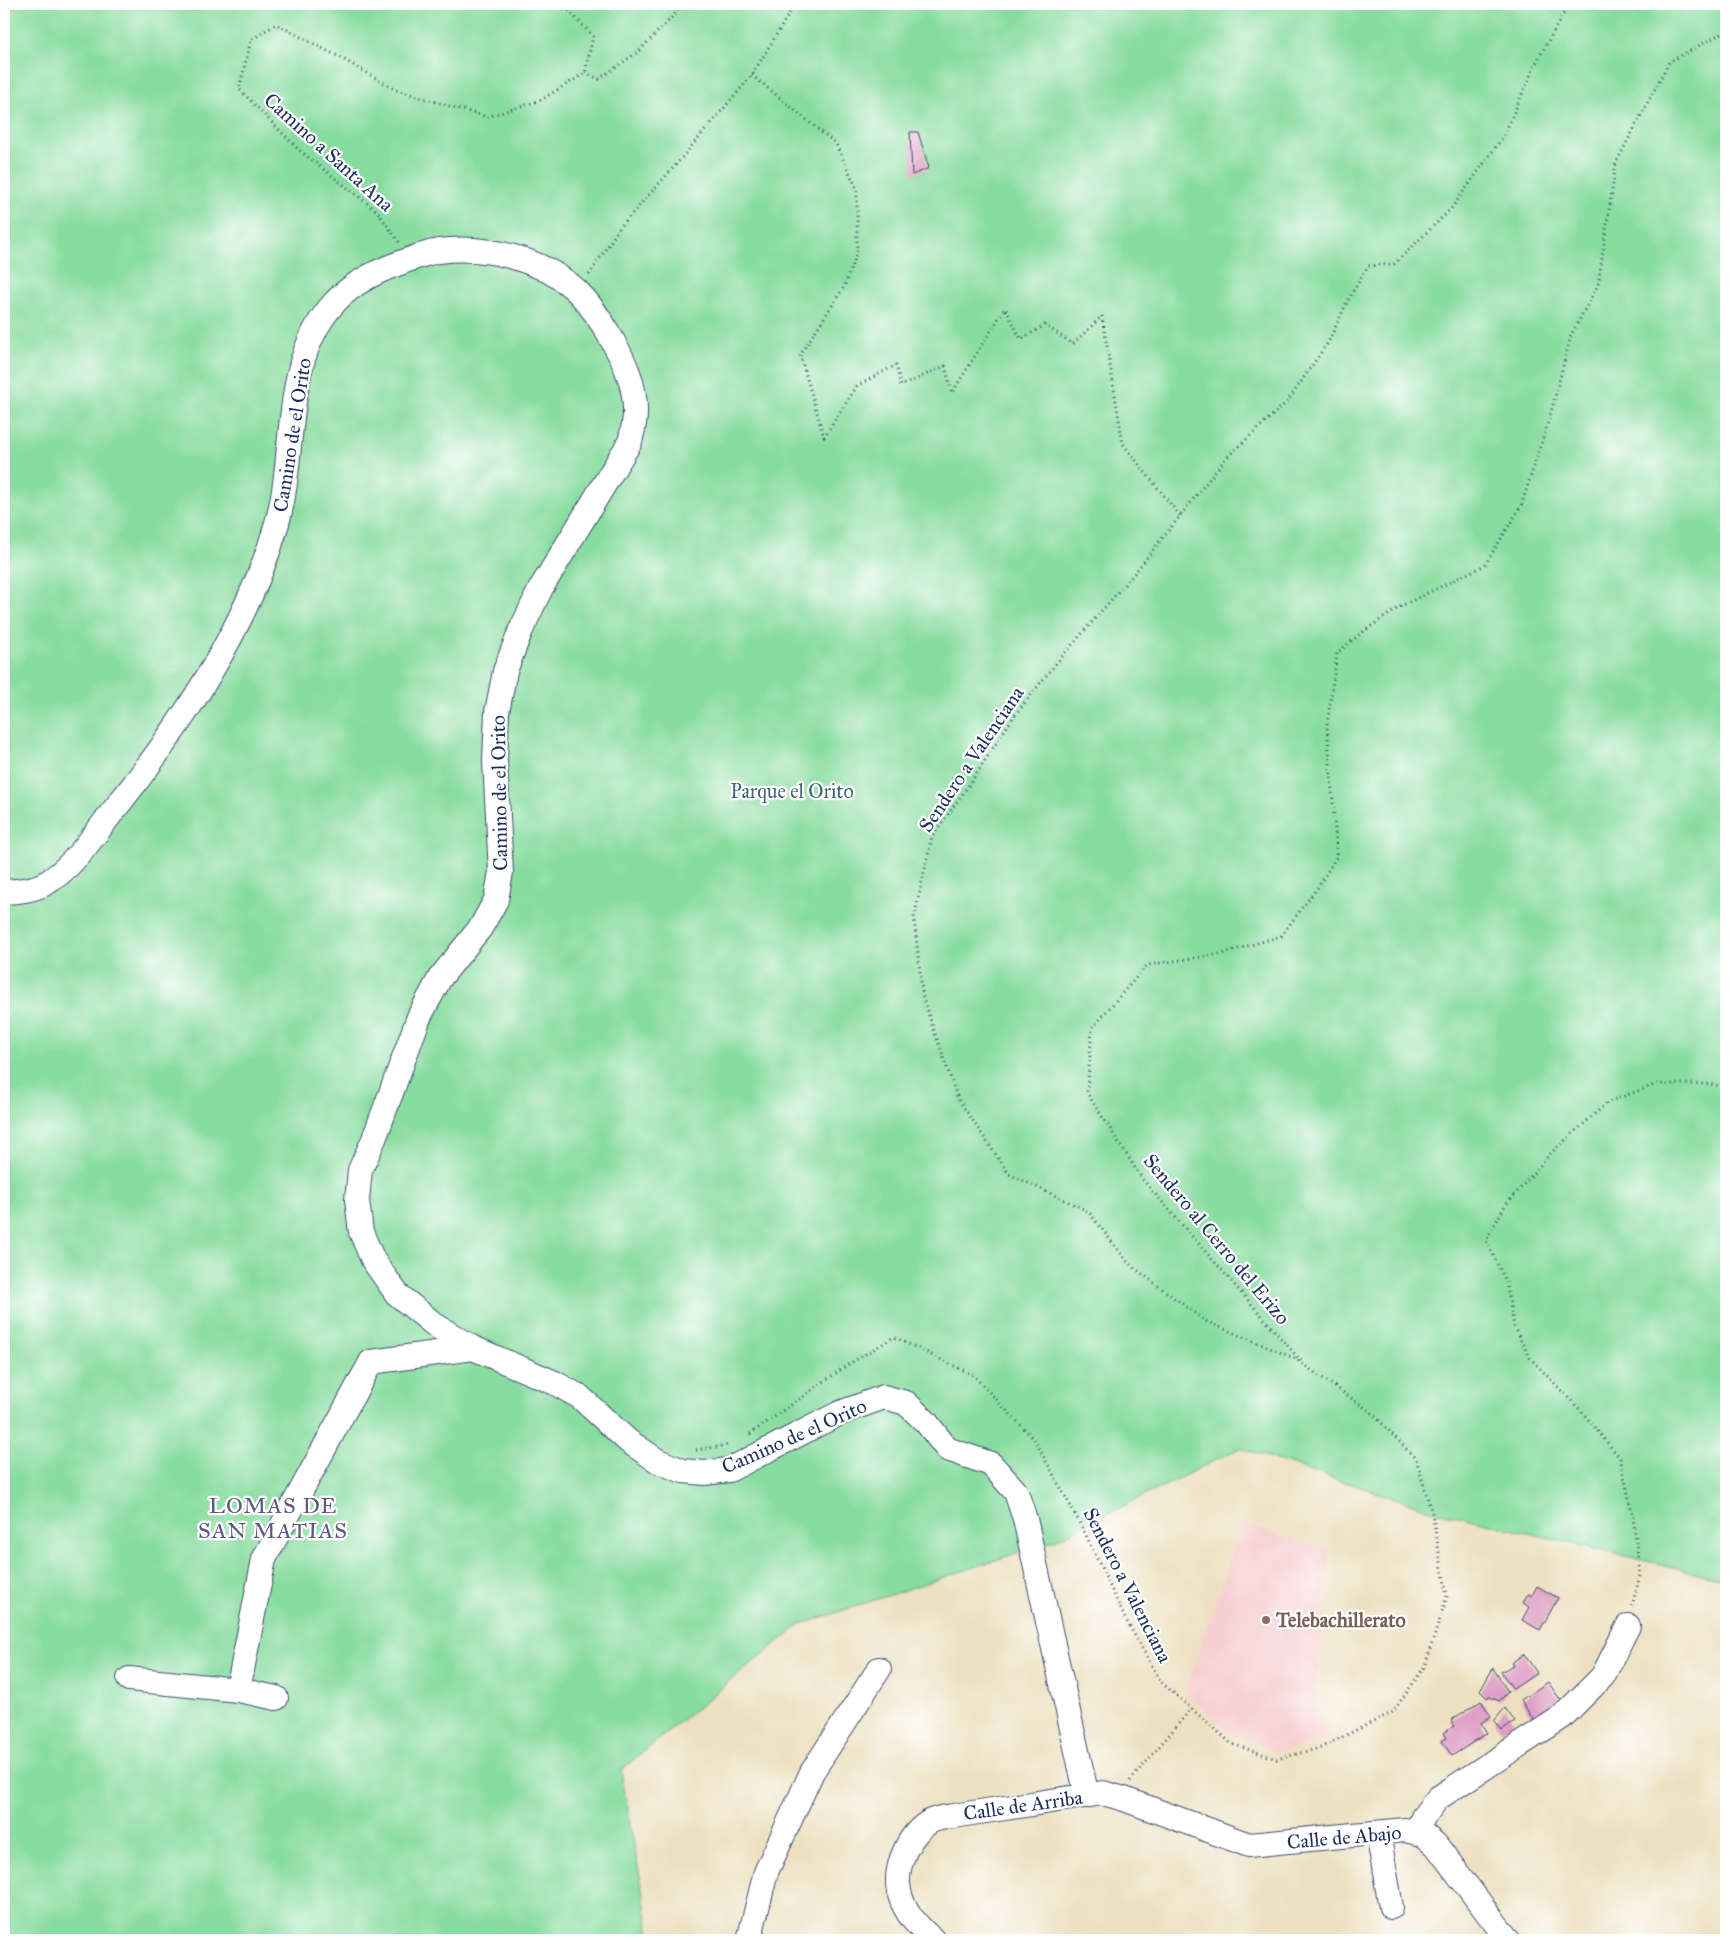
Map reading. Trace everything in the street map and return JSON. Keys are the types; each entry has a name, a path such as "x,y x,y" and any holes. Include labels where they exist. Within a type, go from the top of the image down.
{"street":[{"name":"Camino de el Orito","path":"4,892 29,890 48,882 66,867 131,789 204,682 255,584 278,521 288,460 297,382 304,356 315,330 331,307 351,289 376,271 438,251 477,250 518,259 549,271 578,292 600,320 619,352 632,383 635,415 630,442 542,588 520,632 505,670 497,712 495,761 502,872 496,900 481,927 440,978 419,1017 374,1139 360,1170 357,1200 361,1232 372,1260 396,1294 435,1325 473,1348 555,1383 580,1397 628,1441 658,1461 682,1471 705,1473 729,1470 840,1414 884,1397 906,1403 926,1422 947,1448 991,1464 1016,1492 1025,1519 1087,1796"},
{"path":"238,1690 264,1559 371,1362 473,1348"},
{"path":"1416,1833 1423,1817 1438,1798 1562,1717 1602,1676 1628,1626"},
{"path":"749,1940 766,1872 812,1772 879,1669"},
{"path":"129,1679 238,1690 276,1698"},
{"name":"Calle de Arriba","path":"933,1940 908,1914 899,1891 899,1870 906,1848 919,1831 932,1820 1103,1794 1249,1845"},
{"name":"Calle de Abajo","path":"1249,1845 1405,1830 1423,1834 1436,1845 1508,1940"},
{"path":"1378,1833 1391,1907"}],"path":[{"path":"559,4 565,5 593,36 585,73 599,79 639,51 685,4"},
{"path":"578,292 620,227 752,75 794,4"},
{"name":"Sendero a Valenciana","path":"743,1439 849,1364 894,1337 973,1375 1034,1439 1083,1529 1125,1618 1161,1682 1232,1744 1277,1759 1320,1748 1393,1712 1425,1666 1447,1596 1432,1513 1416,1459 1371,1412 1294,1358 1205,1321 1129,1264 1088,1211 1009,1174 958,1099 923,999 914,918 932,837 970,785 1014,716 1059,660 1137,570 1226,458 1287,402 1329,341 1347,302 1368,266 1394,264 1451,209 1503,137 1536,63 1569,4"},
{"name":"Camino a Santa Ana","path":"411,259 377,211 299,150 239,89 252,40 276,24 343,59 396,90 487,117 541,100 585,73"},
{"name":"Sendero al Cerro del Erizo","path":"1305,1366 1142,1180 1087,1092 1092,1028 1147,965 1221,954 1281,936 1318,887 1337,856 1326,725 1338,653 1364,631 1403,605 1484,565 1521,506 1549,420 1571,335 1598,285 1616,163 1670,62 1726,31"},
{"path":"752,75 836,144 857,189 857,251 844,288 800,355 824,438 857,386 896,365 901,386 945,366 952,393 1005,308 1021,339 1045,325 1073,344 1102,316 1123,444 1180,516"},
{"path":"1628,1626 1640,1575 1633,1516 1620,1458 1582,1412 1530,1358 1514,1326 1506,1282 1486,1240 1505,1206 1516,1192 1551,1153 1608,1102 1657,1084 1708,1084 1726,1087"},
{"path":"687,1452 735,1444"},
{"path":"1116,1797 1191,1709"}],"shaded area":[{"name":"Telebachillerato","path":"1242,1524 1330,1550 1315,1709 1329,1738 1277,1753 1226,1729 1185,1691"}],"green space":[{"name":"Parque el Orito","path":"4,4 1726,4 1726,1580 1431,1510 1240,1448 1053,1541 799,1625 621,1770 651,1940 4,1940"}],"building":[{"path":"910,132 918,132 929,168 912,175"},
{"path":"1537,1586 1558,1598 1540,1630 1522,1620 1529,1607 1523,1603 1528,1594 1532,1596"},
{"path":"1524,1654 1537,1673 1513,1689 1501,1672 1513,1665 1511,1663"},
{"path":"1493,1668 1508,1692 1499,1701 1490,1697 1487,1698 1480,1691"},
{"path":"1548,1682 1564,1705 1536,1724 1521,1700"},
{"path":"1481,1701 1491,1716 1481,1723 1487,1733 1452,1756 1442,1741 1447,1738 1444,1733 1454,1726 1451,1720"},
{"path":"1505,1708 1515,1722 1501,1730 1494,1721"}],"place":[{"name":"Telebachillerato","path":"1266,1620"}],"district":[{"name":"LOMAS DE SAN MATIAS","path":"273,1518"}]}
